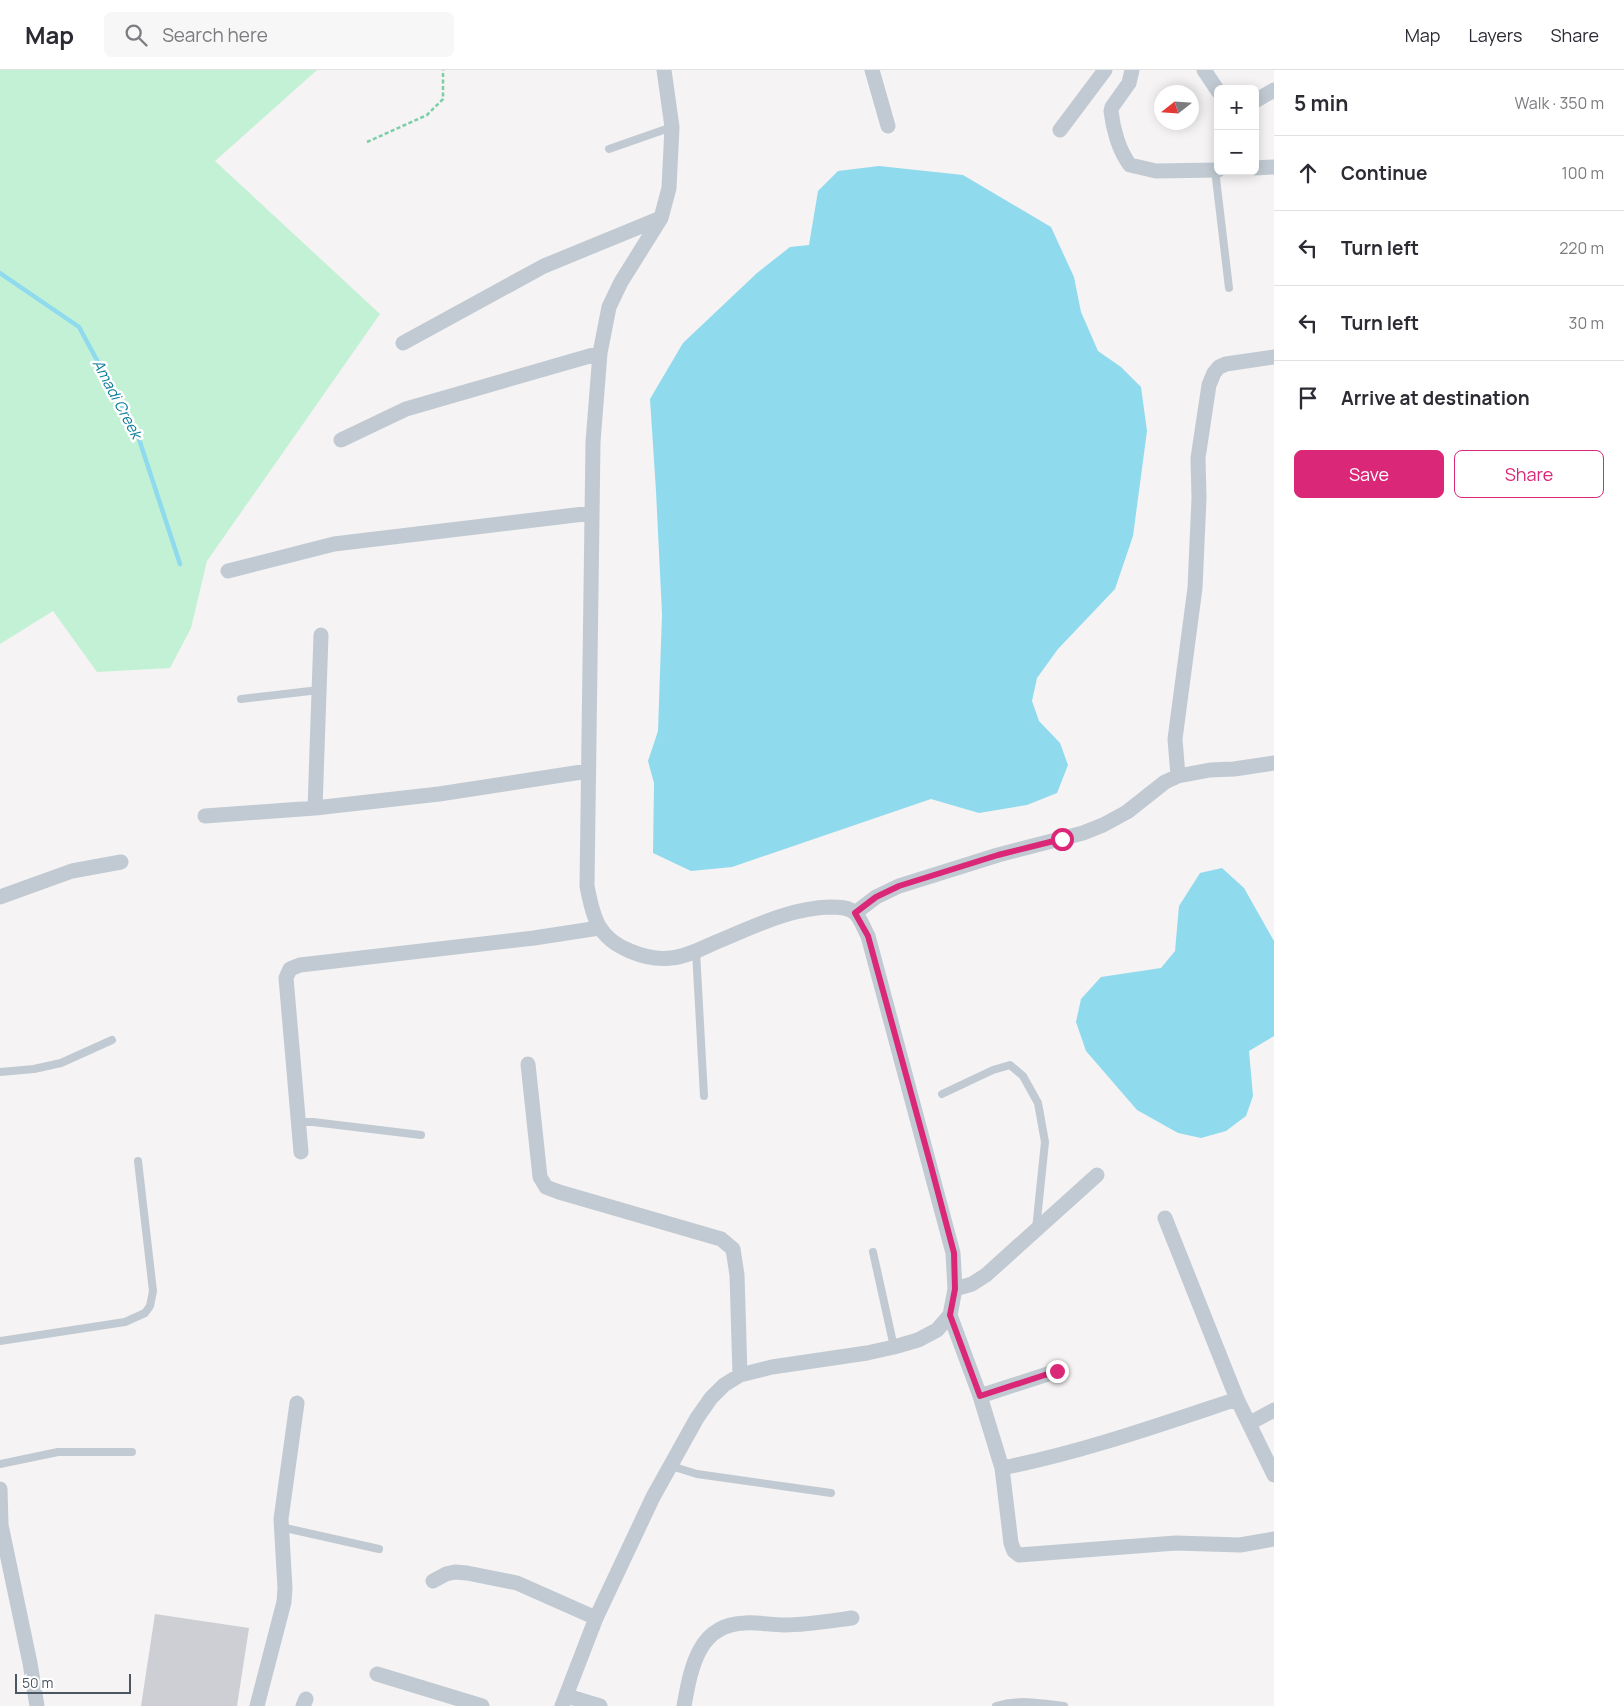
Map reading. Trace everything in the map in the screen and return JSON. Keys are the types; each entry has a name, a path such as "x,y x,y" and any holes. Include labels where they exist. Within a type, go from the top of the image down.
{"street":[{"path":"600,1706 565,1701 596,1618 653,1497 696,1418 711,1398 724,1385 740,1375 772,1367 867,1353 918,1340 937,1330 950,1315 955,1289 954,1253 931,1166 876,962 868,936 855,913 849,909 837,907 817,907 778,917 696,951 672,958 646,958 610,940 599,928 592,913 586,886 593,442 600,353 609,307 621,282 661,218 669,188 672,127 664,70"},
{"path":"872,70 888,126"},
{"path":"1060,130 1105,70"},
{"path":"1132,70 1129,83 1111,111 1117,138 1124,158 1130,166 1156,170 1214,170"},
{"path":"1204,70 1214,85"},
{"path":"1259,99 1274,90"},
{"path":"1259,168 1274,167"},
{"path":"402,343 544,266 661,218"},
{"path":"342,440 406,409 600,353"},
{"path":"1178,776 1175,739 1195,588 1199,498 1198,458 1210,385 1214,373 1226,364 1274,357"},
{"path":"228,571 334,544 592,513"},
{"path":"314,808 321,635"},
{"path":"855,913 876,897 899,886 998,855 1083,833 1103,825 1127,812 1165,782 1178,776 1274,762"},
{"path":"205,816 314,808 439,794 588,771"},
{"path":"0,897 72,871 121,862"},
{"path":"301,1152 286,978 288,971 292,967 534,938 599,928"},
{"path":"528,1064 540,1177 546,1186 573,1197 721,1238 734,1249 737,1275 740,1375"},
{"path":"955,1289 972,1284 986,1275 1097,1175"},
{"path":"1165,1218 1237,1399 1274,1475"},
{"path":"950,1315 980,1396 1002,1468 1011,1543 1014,1551 1019,1555 1176,1543 1240,1544 1274,1540"},
{"path":"980,1396 1057,1371"},
{"path":"1002,1468 1049,1459 1092,1447 1237,1399"},
{"path":"257,1706 284,1602 285,1588 281,1527 297,1403"},
{"path":"1250,1423 1274,1410"},
{"path":"0,1489 0,1525 30,1663 37,1706"},
{"path":"433,1581 446,1574 455,1572 518,1584 596,1618"},
{"path":"684,1706 692,1668 699,1651 712,1633 725,1626 745,1623 784,1625 852,1618"},
{"path":"377,1674 482,1706"}],"lane":[{"path":"609,149 672,127"},
{"path":"1217,175 1229,288"},
{"path":"241,699 319,690"},
{"path":"696,951 704,1096"},
{"path":"0,1072 34,1069 61,1063 112,1040"},
{"path":"942,1094 994,1070 1010,1065 1023,1076 1038,1103 1045,1142 1036,1231"},
{"path":"298,1122 313,1122 421,1135"},
{"path":"0,1342 126,1322 146,1314 153,1291 138,1161"},
{"path":"873,1252 894,1347"},
{"path":"0,1464 58,1452 132,1452"},
{"path":"670,1466 697,1474 830,1493"},
{"path":"281,1527 378,1549"},
{"path":"996,1706 1013,1702 1064,1706"}],"path":[{"path":"367,142 427,115 443,99 443,70"}],"green space":[{"path":"0,70 317,70 215,161 380,314 207,561 191,628 170,668 97,672 53,611 0,644"}],"water":[{"path":"879,166 963,175 1051,227 1074,277 1081,312 1098,351 1121,367 1141,387 1147,431 1133,536 1115,589 1058,649 1037,678 1032,701 1039,721 1060,743 1068,765 1057,793 1027,805 979,813 931,799 732,867 691,871 653,853 654,783 648,761 658,731 662,614 650,399 683,343 757,273 790,247 809,245 818,191 838,171"},
{"path":"1222,868 1244,888 1274,941 1274,1036 1249,1051 1253,1096 1246,1116 1226,1131 1201,1138 1178,1133 1137,1110 1086,1051 1076,1022 1081,999 1101,977 1161,968 1175,951 1179,906 1200,873"}],"building":[{"path":"155,1614 249,1628 237,1706 141,1706"}],"waterway":[{"name":"Amadi Creek","path":"0,273 79,327 138,436 180,564"}],"route":[{"path":"1057,1371 980,1396 950,1315 955,1289 954,1253 881,980 868,936 855,913 876,897 899,886 998,855 1062,839"}]}
